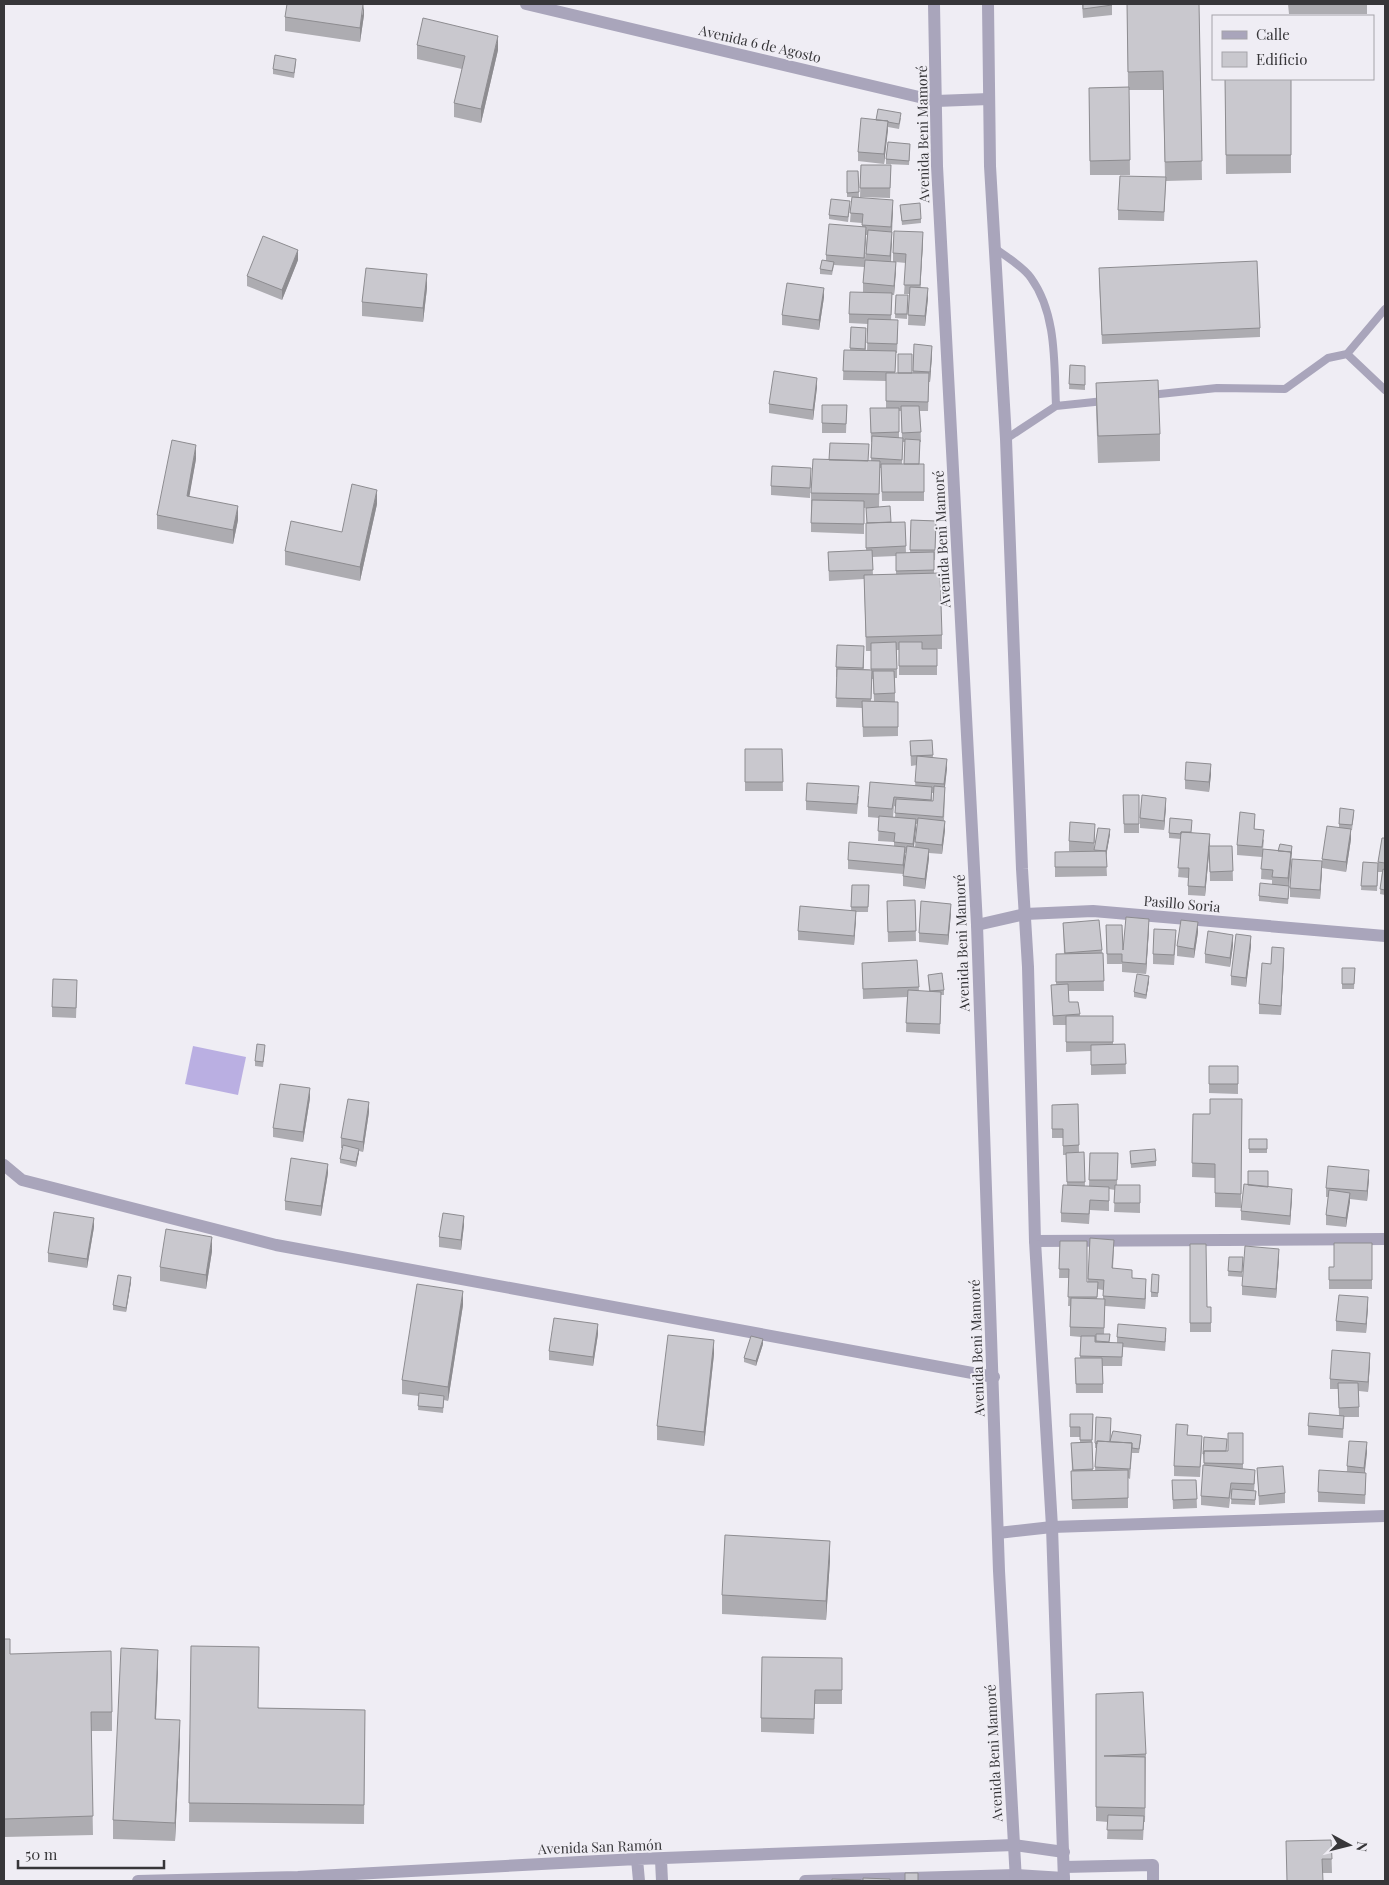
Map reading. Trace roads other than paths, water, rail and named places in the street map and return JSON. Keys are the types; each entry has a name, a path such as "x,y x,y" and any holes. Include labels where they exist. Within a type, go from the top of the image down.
{"street":[{"name":"Avenida 6 de Agosto","path":"526,4 936,101 988,99"},
{"name":"Avenida Beni Mamoré","path":"934,4 936,101 977,925 998,1533 1016,1878"},
{"path":"988,4 988,99 1006,439 1022,869 1026,914 1034,1242 1052,1527 1064,1875"},
{"name":"Pasillo Soria","path":"977,925 1026,914 1093,911 1385,936"},
{"path":"4,1165 22,1180 276,1245 994,1377"},
{"path":"1034,1242 1385,1239"},
{"path":"998,1533 1052,1527 1385,1516"},
{"name":"Avenida San Ramón","path":"138,1881 298,1880 637,1859 661,1860 1014,1845 1064,1852"},
{"path":"637,1859 639,1881"},
{"path":"661,1860 662,1881"},
{"path":"805,1881 1016,1878 1064,1875 1153,1865 1153,1881"}],"lane":[{"path":"995,248 1031,277 1045,304 1052,330 1056,406"},
{"path":"1142,396 1218,388 1285,388 1328,358 1347,354 1385,309"},
{"path":"1347,354 1385,390"},
{"path":"1006,439 1056,406 1113,400"}]}
